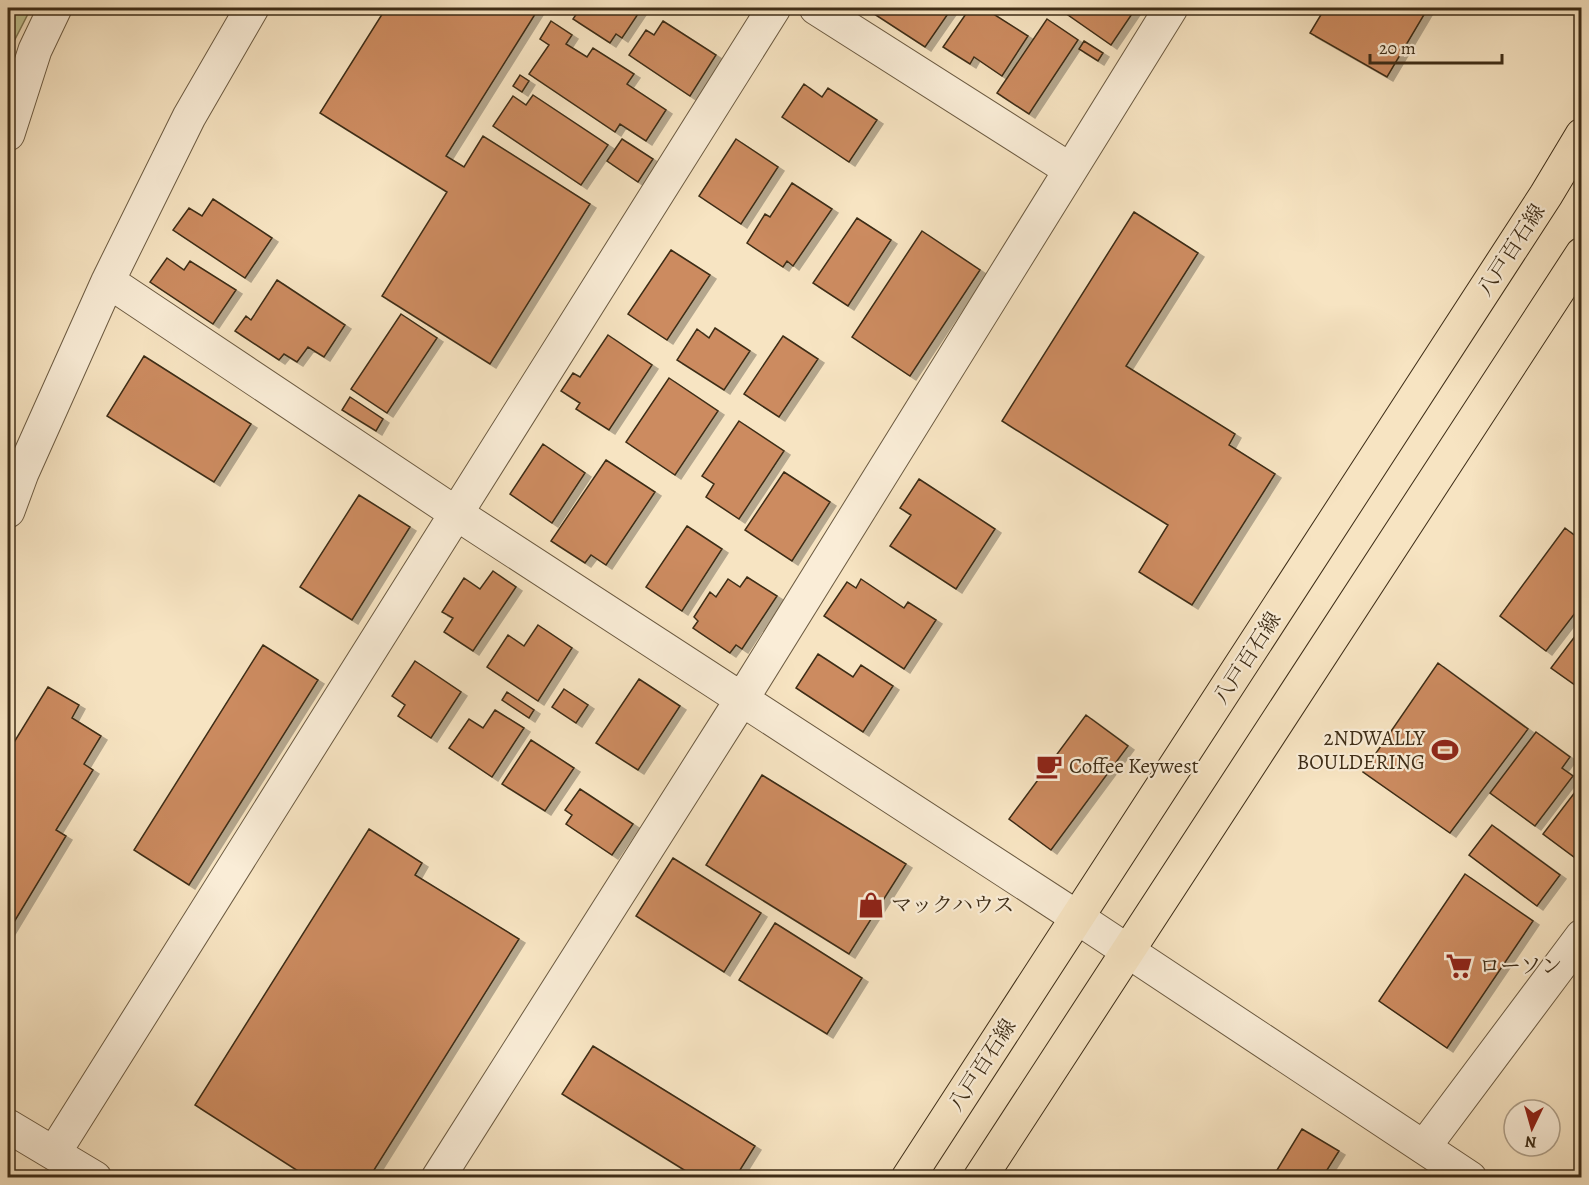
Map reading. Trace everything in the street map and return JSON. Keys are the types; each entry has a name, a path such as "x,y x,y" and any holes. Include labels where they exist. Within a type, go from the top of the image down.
{"main road":[{"name":"八戸百石線","path":"908,1178 1540,205 1581,135"},
{"path":"980,1178 1581,254"}],"street":[{"path":"8,134 35,50 55,8"},
{"path":"8,511 22,473 108,281 189,117 252,8"},
{"path":"54,1153 774,8"},
{"path":"816,8 1069,169"},
{"path":"438,1178 741,699 1171,8"},
{"path":"108,281 457,514 1129,951 1470,1178"},
{"path":"1424,1147 1581,936"},
{"path":"8,1126 95,1178"}],"green space":[{"path":"8,8 31,8 8,53"}],"building":[{"path":"386,8 539,8 446,156 464,167 483,136 590,204 490,364 382,296 447,192 320,113"},
{"path":"575,8 642,8 622,38 616,34 610,43 573,19 579,10"},
{"path":"865,8 952,8 925,47"},
{"path":"970,8 984,8 1028,36 1002,76 974,57 970,64 943,47"},
{"path":"1058,8 1136,8 1111,45"},
{"path":"1325,8 1428,8 1387,77 1310,33"},
{"path":"1047,19 1078,40 1029,114 997,93"},
{"path":"551,21 572,35 566,44 587,57 593,48 634,74 627,84 666,110 646,141 620,124 615,132 529,74 549,45 540,39"},
{"path":"663,21 716,55 690,96 629,55 646,30 654,35"},
{"path":"1084,41 1103,53 1098,61 1079,49"},
{"path":"520,75 529,81 522,92 513,86"},
{"path":"804,84 822,97 828,88 877,120 849,162 782,117"},
{"path":"533,95 608,145 581,185 493,126 513,96 526,105"},
{"path":"622,139 653,159 638,182 607,161"},
{"path":"736,139 778,167 741,224 699,196"},
{"path":"792,183 832,209 793,266 787,261 783,267 747,243 765,214 770,217"},
{"path":"213,199 272,238 245,278 173,230 189,208 202,216"},
{"path":"1134,212 1198,253 1126,366 1235,434 1229,445 1275,474 1192,605 1139,572 1168,525 1002,421"},
{"path":"857,218 891,240 848,306 813,283"},
{"path":"922,231 980,270 910,376 852,337"},
{"path":"671,250 710,275 667,340 628,314"},
{"path":"167,258 184,270 190,261 236,290 213,324 150,282"},
{"path":"277,280 345,325 324,357 308,347 297,362 284,354 279,360 235,331 246,316 251,320"},
{"path":"401,314 437,338 387,413 351,389"},
{"path":"715,328 750,351 724,390 677,360 697,329 709,338"},
{"path":"608,335 652,365 609,430 576,409 580,403 561,391 573,373 580,377"},
{"path":"783,336 818,359 779,417 744,394"},
{"path":"144,356 251,424 214,482 107,416"},
{"path":"669,378 718,411 675,475 626,442"},
{"path":"350,397 383,419 376,431 342,410"},
{"path":"739,421 784,451 739,519 706,497 714,484 702,476"},
{"path":"543,444 585,473 552,523 510,494"},
{"path":"606,460 655,492 606,565 591,555 585,563 551,541"},
{"path":"784,472 830,502 792,561 745,530"},
{"path":"919,479 995,529 956,589 890,546 911,515 900,508"},
{"path":"359,495 410,527 352,620 300,587"},
{"path":"687,526 722,549 682,611 646,587"},
{"path":"1565,528 1582,541 1582,604 1546,651 1500,616"},
{"path":"493,571 516,587 473,651 444,632 453,618 442,612 464,578 480,589"},
{"path":"747,577 777,596 742,649 736,645 730,653 693,628 698,621 694,617 710,592 716,597 728,579 740,587"},
{"path":"861,579 904,608 908,602 936,620 904,669 824,616 847,582 856,588"},
{"path":"538,625 572,648 538,701 487,667 508,635 524,646"},
{"path":"1582,627 1582,690 1551,668"},
{"path":"263,645 318,680 189,885 134,850"},
{"path":"818,654 853,677 861,665 893,686 863,732 796,688"},
{"path":"415,661 461,692 431,738 398,716 405,705 392,696"},
{"name":"2NDWALLY BOULDERING","path":"1438,663 1528,729 1450,833 1363,772"},
{"path":"639,679 680,706 638,770 596,743"},
{"path":"48,687 79,705 72,718 101,736 84,764 93,770 56,830 66,836 8,932 8,752"},
{"path":"564,689 588,705 576,723 552,707"},
{"path":"507,692 534,710 529,718 502,700"},
{"path":"495,710 524,728 492,777 449,748 469,719 483,728"},
{"path":"1086,715 1128,746 1051,850 1009,819"},
{"path":"1536,732 1570,757 1562,768 1573,776 1535,826 1490,793"},
{"path":"531,740 574,768 545,811 502,784"},
{"path":"762,775 906,864 849,954 706,865"},
{"path":"1582,783 1582,863 1543,834"},
{"path":"580,789 633,824 612,855 566,824 572,815 565,810"},
{"path":"1492,825 1560,875 1537,906 1469,855"},
{"path":"369,829 422,863 415,875 519,939 369,1178 309,1178 195,1105"},
{"path":"673,858 761,913 724,972 636,916"},
{"path":"1465,874 1533,921 1447,1048 1379,1001"},
{"path":"775,923 862,978 827,1034 739,980"},
{"path":"593,1046 755,1146 735,1178 697,1178 562,1094"},
{"path":"1302,1129 1339,1151 1322,1178 1289,1178 1277,1170"}],"place":[{"name":"2NDWALLY BOULDERING","path":"1445,750"},
{"name":"Coffee Keywest","path":"1049,766"},
{"name":"マックハウス","path":"871,905"},
{"name":"ローソン","path":"1459,966"}]}
